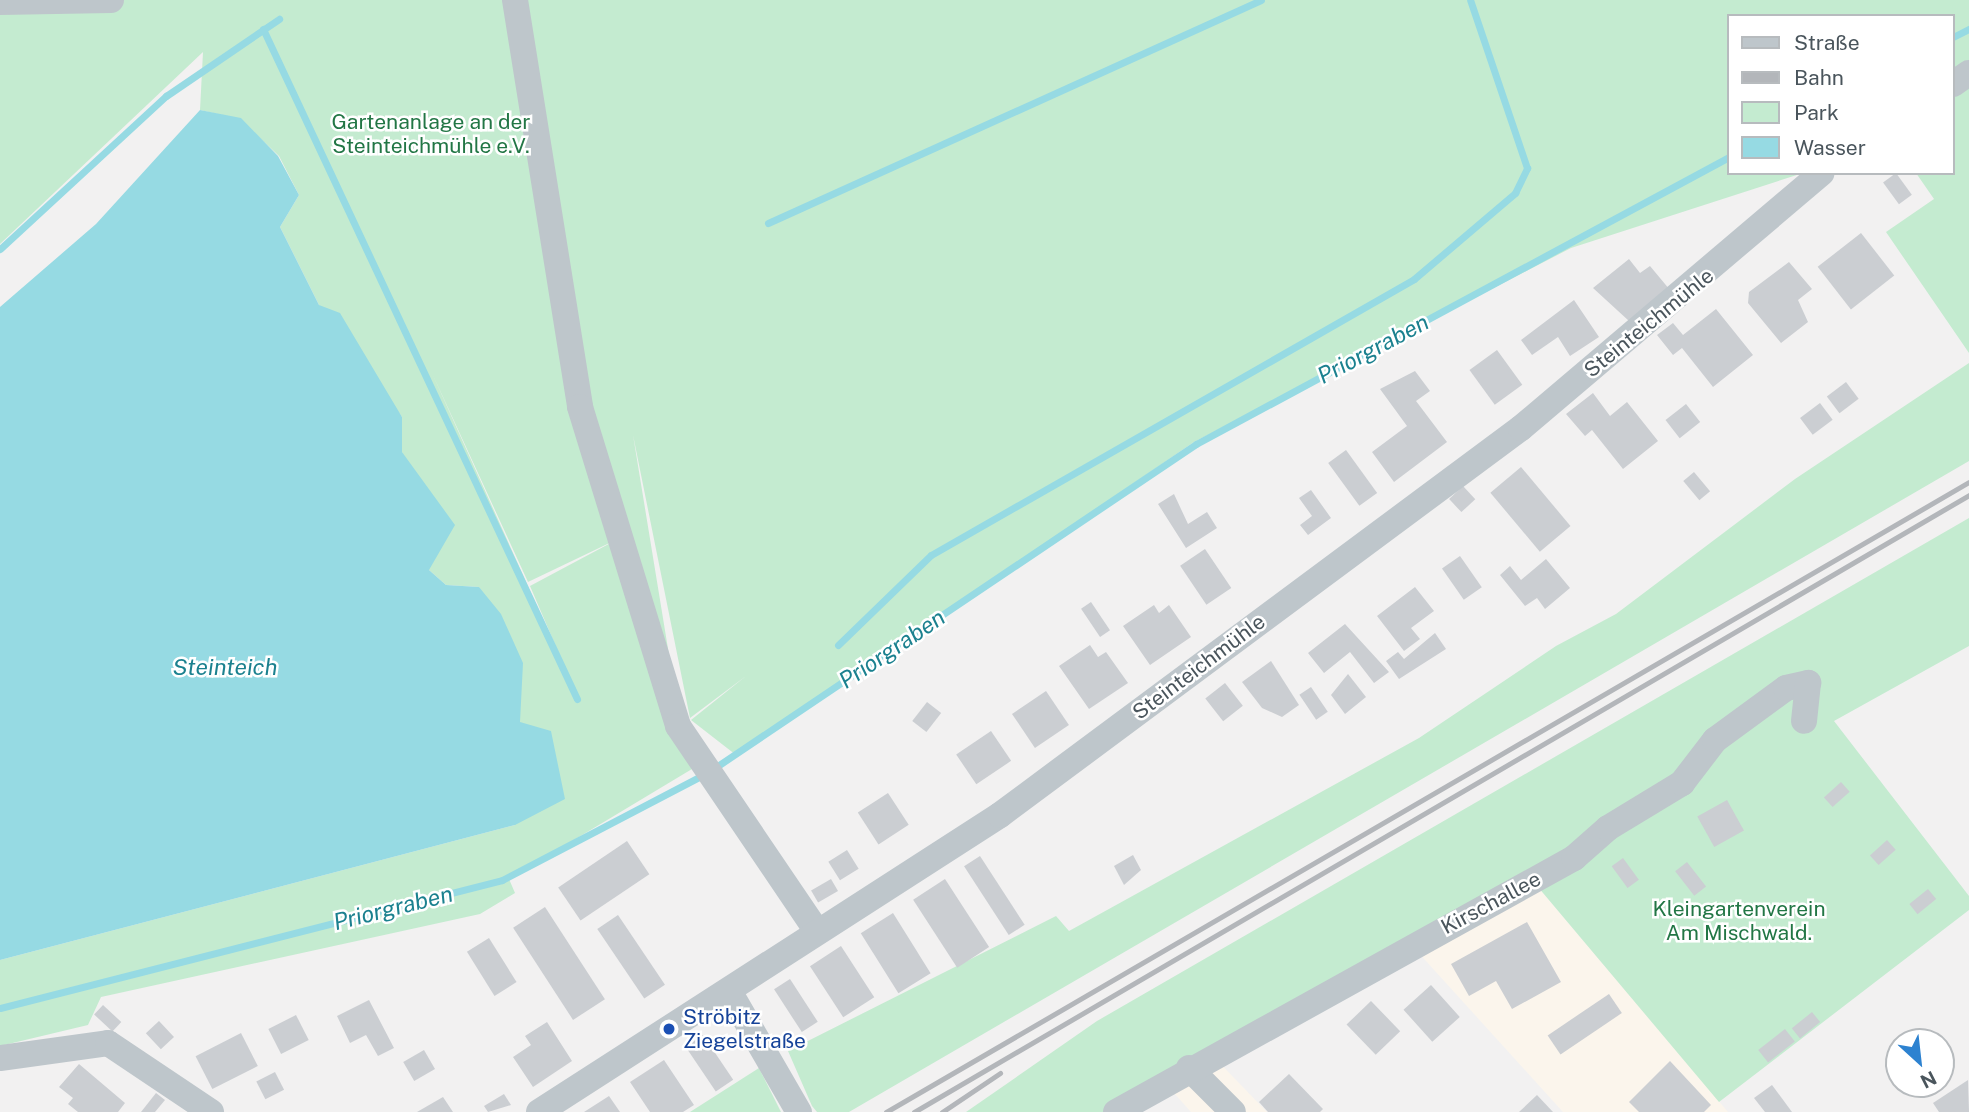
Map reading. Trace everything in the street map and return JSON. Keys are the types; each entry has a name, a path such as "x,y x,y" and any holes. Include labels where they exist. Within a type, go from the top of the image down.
{"street":[{"path":"0,2 111,0"},
{"path":"515,0 580,407 678,726 712,781 817,931"},
{"name":"Steinteichmühle","path":"539,1112 1000,815 1521,428 1820,175"},
{"name":"Kirschallee","path":"1116,1112 1189,1068 1574,858 1608,828 1682,783 1715,740 1786,688 1808,683 1804,721"},
{"path":"729,991 799,1112"},
{"path":"0,1058 108,1043 211,1112"},
{"path":"1189,1068 1233,1112"}],"shaded area":[{"path":"1538,887 1728,1112 1563,1112 1416,950"},
{"path":"1211,1054 1267,1112 1191,1112 1165,1083"}],"green space":[{"name":"Gartenanlage an der Steinteichmühle e.V.","path":"0,0 1969,0 1969,353 1886,232 1934,199 1917,175 1955,175 1955,14 1728,14 1728,175 1797,175 1571,248 1194,442 736,755 691,720 746,676 690,718 633,435 680,722 697,766 509,879 515,893 480,914 101,997 88,1025 0,1046 0,960 515,825 517,723 479,587 446,585 429,570 402,452 402,417 319,305 280,227 299,195 279,156 240,119 200,110 203,52 0,244","holes":["432,373 528,582 620,538 530,586 569,677"]},
{"path":"1969,363 1969,461 849,1112 817,1112 812,1106 788,1051 1056,916 1069,931 1419,738 1556,646 1616,614 1795,479"},
{"name":"Kleingartenverein Am Mischwald.","path":"1969,518 1969,646 1834,721 1969,896 1969,910 1719,1102 1538,887 1103,1112 966,1112 1097,1021"},
{"path":"759,1068 781,1112 690,1112"}],"water":[{"name":"Steinteich","path":"200,110 241,118 278,156 299,195 280,227 319,305 340,313 402,417 402,452 455,525 429,570 446,585 479,587 501,614 523,663 520,722 551,731 565,799 515,825 0,960 0,307 96,224"}],"building":[{"path":"1893,175 1897,175 1912,195 1899,204 1883,182"},
{"path":"1861,233 1894,276 1851,309 1818,267"},
{"path":"1629,259 1640,273 1650,266 1670,290 1629,321 1593,288"},
{"path":"1789,262 1812,289 1798,300 1808,322 1781,343 1748,303 1749,292"},
{"path":"1574,300 1599,337 1570,356 1558,337 1532,355 1521,340"},
{"path":"1716,309 1753,355 1713,387 1682,348 1673,355 1657,335 1673,323 1683,335"},
{"path":"1497,350 1522,385 1495,405 1469,370"},
{"path":"1415,371 1430,391 1416,401 1447,442 1394,482 1372,452 1407,426 1380,389"},
{"path":"1846,382 1859,399 1839,413 1827,396"},
{"path":"1593,393 1610,416 1627,402 1658,441 1623,469 1592,430 1585,436 1566,414"},
{"path":"1820,403 1833,420 1813,435 1800,418"},
{"path":"1686,404 1700,422 1680,438 1666,420"},
{"path":"1346,450 1377,493 1359,506 1328,463"},
{"path":"1521,467 1570,526 1540,552 1490,493"},
{"path":"1694,472 1710,491 1699,500 1683,481"},
{"path":"1463,486 1475,499 1461,512 1449,499"},
{"path":"1311,490 1331,518 1308,535 1300,525 1312,516 1299,498"},
{"path":"1174,494 1188,524 1207,512 1217,528 1186,548 1158,504"},
{"path":"1205,549 1231,588 1206,605 1180,566"},
{"path":"1460,556 1482,587 1464,600 1442,569"},
{"path":"1546,559 1570,588 1545,609 1537,598 1525,606 1500,575 1510,566 1521,580"},
{"path":"1415,587 1434,611 1411,628 1420,639 1404,651 1377,616"},
{"path":"1091,602 1110,630 1100,637 1081,609"},
{"path":"1154,605 1159,613 1169,605 1191,637 1150,665 1123,626"},
{"path":"1345,624 1389,672 1374,683 1350,652 1324,673 1308,653"},
{"path":"1435,633 1446,649 1399,679 1386,661 1398,652 1404,659"},
{"path":"1090,645 1098,657 1106,652 1128,683 1089,709 1059,666"},
{"path":"1271,661 1299,705 1282,717 1262,708 1242,682"},
{"path":"1348,674 1366,697 1345,714 1331,695"},
{"path":"1225,683 1243,706 1223,721 1205,698"},
{"path":"1311,687 1328,712 1316,720 1299,695"},
{"path":"1046,691 1069,725 1035,748 1012,714"},
{"path":"927,702 941,713 926,732 912,721"},
{"path":"991,731 1011,761 976,784 956,754"},
{"path":"1841,782 1850,792 1833,807 1824,797"},
{"path":"888,793 909,825 879,844 858,813"},
{"path":"1727,800 1744,831 1714,847 1697,816"},
{"path":"1887,840 1896,850 1879,865 1870,855"},
{"path":"627,841 649,874 581,921 558,887"},
{"path":"847,850 859,869 840,880 828,862"},
{"path":"1133,855 1141,870 1124,885 1114,866"},
{"path":"980,856 1025,925 1009,935 964,866"},
{"path":"1623,858 1639,880 1628,888 1612,866"},
{"path":"1687,862 1706,886 1694,896 1675,871"},
{"path":"831,879 838,891 818,903 811,890"},
{"path":"945,879 989,947 957,968 913,900"},
{"path":"1928,889 1936,899 1918,914 1909,904"},
{"path":"545,907 605,999 573,1020 513,928"},
{"path":"893,913 931,973 898,993 861,933"},
{"path":"618,915 665,985 644,999 597,929"},
{"path":"1527,922 1561,982 1512,1009 1496,981 1469,996 1451,964"},
{"path":"489,938 517,982 495,996 467,952"},
{"path":"841,946 874,997 843,1017 810,966"},
{"path":"790,979 818,1022 802,1032 774,989"},
{"path":"1431,985 1460,1017 1432,1042 1404,1010"},
{"path":"1609,994 1622,1013 1561,1054 1548,1035"},
{"path":"369,1000 394,1048 378,1056 366,1035 350,1043 337,1016"},
{"path":"1371,1001 1400,1031 1376,1055 1347,1025"},
{"path":"103,1005 121,1022 112,1032 94,1015"},
{"path":"1812,1012 1820,1022 1800,1038 1792,1028"},
{"path":"296,1015 309,1040 281,1054 268,1029"},
{"path":"159,1021 174,1037 161,1049 146,1033"},
{"path":"547,1022 572,1061 533,1087 513,1057 531,1045 525,1036"},
{"path":"1785,1029 1795,1042 1768,1063 1758,1050"},
{"path":"241,1033 258,1066 212,1089 196,1056"},
{"path":"703,1035 733,1080 716,1092 686,1047"},
{"path":"424,1050 435,1069 414,1081 403,1062"},
{"path":"664,1060 694,1105 683,1112 650,1112 630,1082"},
{"path":"1670,1061 1711,1105 1704,1112 1639,1112 1629,1102"},
{"path":"79,1064 125,1103 118,1112 78,1112 68,1104 73,1098 59,1087"},
{"path":"275,1072 284,1090 265,1099 256,1082"},
{"path":"1289,1074 1323,1109 1320,1112 1268,1112 1259,1102"},
{"path":"1968,1080 1969,1112 1939,1112 1933,1103 1941,1098 1955,1098 1955,1089"},
{"path":"1772,1085 1792,1112 1765,1112 1754,1098"},
{"path":"156,1093 165,1100 155,1112 141,1112"},
{"path":"504,1094 511,1105 488,1112 484,1106"},
{"path":"1537,1095 1553,1112 1519,1112"},
{"path":"609,1096 620,1112 584,1112"},
{"path":"443,1097 453,1112 417,1112"}],"waterway":[{"path":"768,223 1261,0"},
{"path":"838,645 931,555 1414,279 1515,193 1527,168 1470,0"},
{"path":"0,249 166,96 279,19"},
{"path":"263,29 577,699"},
{"name":"Priorgraben","path":"1955,36 1969,29"},
{"name":"Priorgraben","path":"713,769 1196,444 1728,158"},
{"name":"Priorgraben","path":"0,1008 502,880 703,775"}],"railway":[{"path":"886,1112 1969,482"},
{"path":"914,1112 1969,495"},
{"path":"942,1112 1000,1073"}],"place":[{"name":"Ströbitz Ziegelstraße","path":"669,1029"}]}
